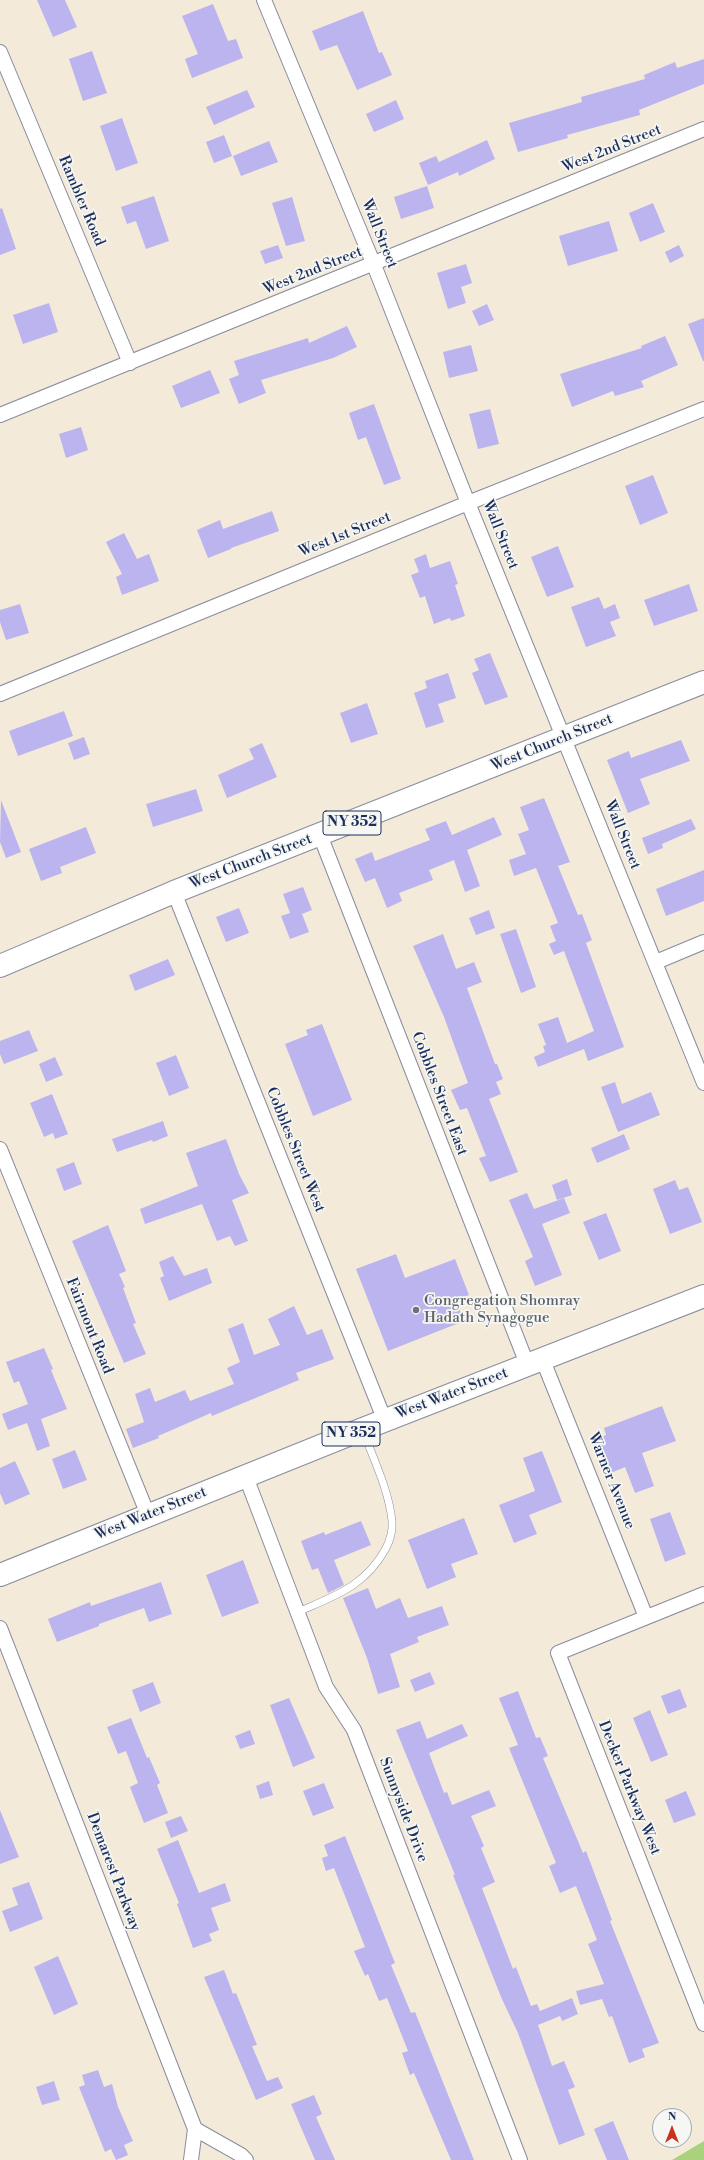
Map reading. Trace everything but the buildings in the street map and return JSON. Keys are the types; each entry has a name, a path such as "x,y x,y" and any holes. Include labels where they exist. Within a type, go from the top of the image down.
{"main road":[{"name":"West Church Street","path":"0,966 174,892 564,739 704,682"},
{"name":"West Water Street","path":"0,1575 534,1361 704,1296"}],"street":[{"name":"Wall Street","path":"264,0 374,265 468,503 704,1083"},
{"name":"Rambler Road","path":"0,52 130,363"},
{"name":"West 2nd Street","path":"0,415 374,265 704,130"},
{"name":"West 1st Street","path":"0,694 468,503 704,409"},
{"name":"Cobbles Street East","path":"320,835 534,1361"},
{"name":"Cobbles Street West","path":"174,892 385,1421"},
{"path":"656,962 704,942"},
{"name":"Fairmont Road","path":"0,1149 148,1515"},
{"name":"Warner Avenue","path":"534,1361 646,1617"},
{"name":"Sunnyside Drive","path":"246,1477 326,1687 354,1730 520,2160"},
{"path":"646,1617 704,1594"},
{"name":"Decker Parkway West","path":"646,1617 558,1653 704,2024"},
{"name":"Demarest Parkway","path":"0,1628 194,2129 191,2160"},
{"path":"194,2129 241,2155 246,2160"}],"lane":[{"path":"298,1612 334,1596 367,1576 379,1560 392,1534 393,1522 390,1505 363,1429"}],"green space":[{"path":"704,2141 704,2160 672,2160"}],"place":[{"name":"Congregation Shomray Hadath Synagogue","path":"416,1310"}]}
